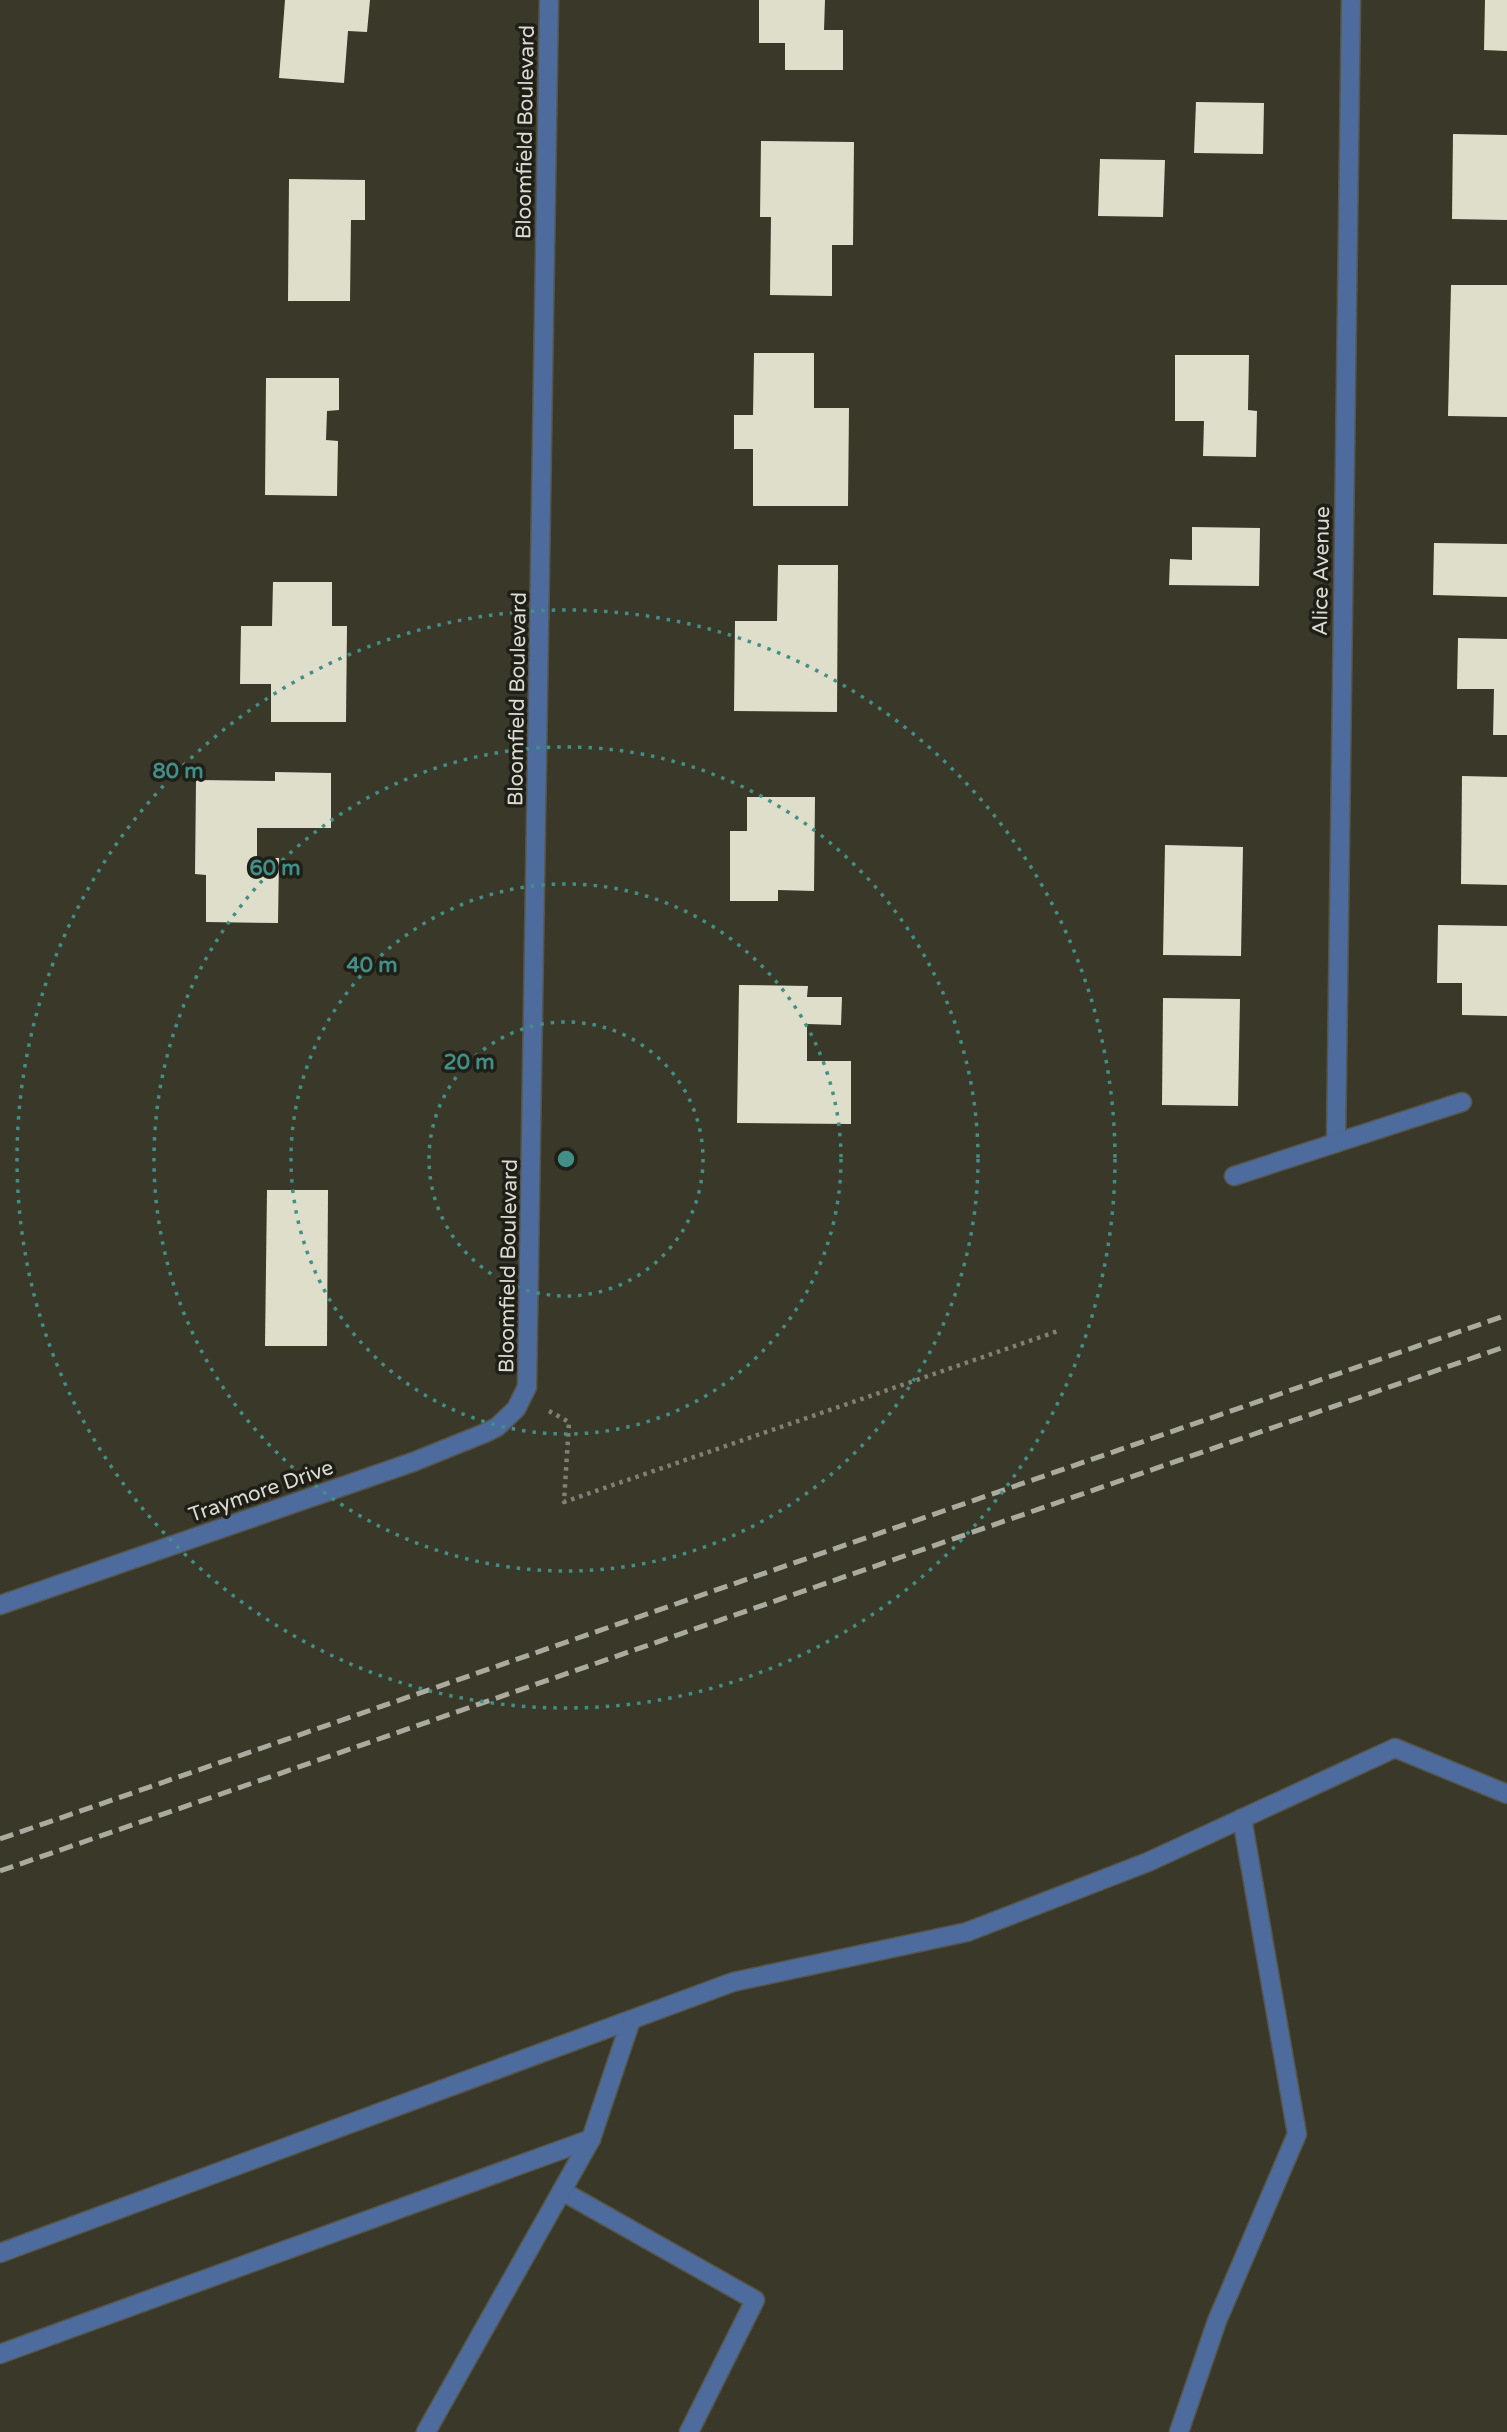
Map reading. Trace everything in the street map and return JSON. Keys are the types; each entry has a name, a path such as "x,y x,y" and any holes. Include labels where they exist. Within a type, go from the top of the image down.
{"street":[{"name":"Bloomfield Boulevard","path":"523,1398 530,1374 550,0"},
{"name":"Alice Avenue","path":"1335,1143 1351,0"},
{"path":"1234,1176 1462,1102"},
{"name":"Traymore Drive","path":"0,1605 413,1462 497,1427 523,1398"},
{"path":"0,2253 733,1982 967,1932 1148,1862 1395,1748 1507,1794"},
{"path":"1179,2432 1217,2321 1297,2134 1242,1818"},
{"path":"426,2432 591,2139 631,2020"},
{"path":"0,2354 591,2139"},
{"path":"562,2191 755,2300 689,2432"}],"path":[{"path":"523,1398 569,1422 564,1502 1061,1330"}],"building":[{"path":"285,0 370,0 367,32 348,31 344,83 279,78"},
{"path":"759,0 825,0 824,30 843,30 843,70 785,70 785,43 759,43"},
{"path":"1485,0 1507,0 1507,51 1484,50"},
{"path":"1196,102 1264,103 1263,154 1194,153"},
{"path":"1453,134 1507,135 1507,220 1452,219"},
{"path":"761,141 854,142 853,245 832,245 832,296 770,295 771,217 760,217"},
{"path":"1100,159 1165,160 1163,217 1098,216"},
{"path":"289,179 365,180 365,220 351,220 350,301 288,301"},
{"path":"1451,285 1507,285 1507,417 1448,416"},
{"path":"754,353 814,353 814,408 849,408 848,506 753,506 753,449 734,449 734,415 753,415"},
{"path":"1175,355 1249,355 1248,410 1257,411 1256,457 1203,456 1204,421 1175,421"},
{"path":"266,378 339,378 339,410 327,411 326,440 338,441 337,496 265,495"},
{"path":"1192,527 1260,528 1259,586 1169,585 1170,559 1192,560"},
{"path":"1434,543 1507,544 1507,597 1433,595"},
{"path":"778,565 838,565 837,712 734,711 735,621 777,621"},
{"path":"273,582 332,582 332,626 347,626 346,722 271,722 271,684 240,684 241,626 272,626"},
{"path":"1458,638 1507,639 1507,735 1493,735 1494,689 1457,689"},
{"path":"275,772 331,773 331,828 257,828 257,858 279,858 278,923 206,922 206,875 195,874 196,780 275,781"},
{"path":"1462,776 1507,777 1507,885 1461,884"},
{"path":"747,797 815,797 814,891 778,890 778,901 730,901 730,831 747,831"},
{"path":"1165,845 1243,847 1241,956 1163,955"},
{"path":"1438,925 1507,926 1507,1016 1462,1015 1462,983 1437,983"},
{"path":"739,985 808,986 807,997 842,997 841,1025 807,1024 807,1061 851,1061 851,1124 737,1123"},
{"path":"1163,998 1240,999 1238,1106 1162,1105"},
{"path":"267,1190 328,1190 327,1346 265,1346"}],"railway":[{"path":"0,1839 1507,1315"},
{"path":"0,1871 1507,1346"}]}
